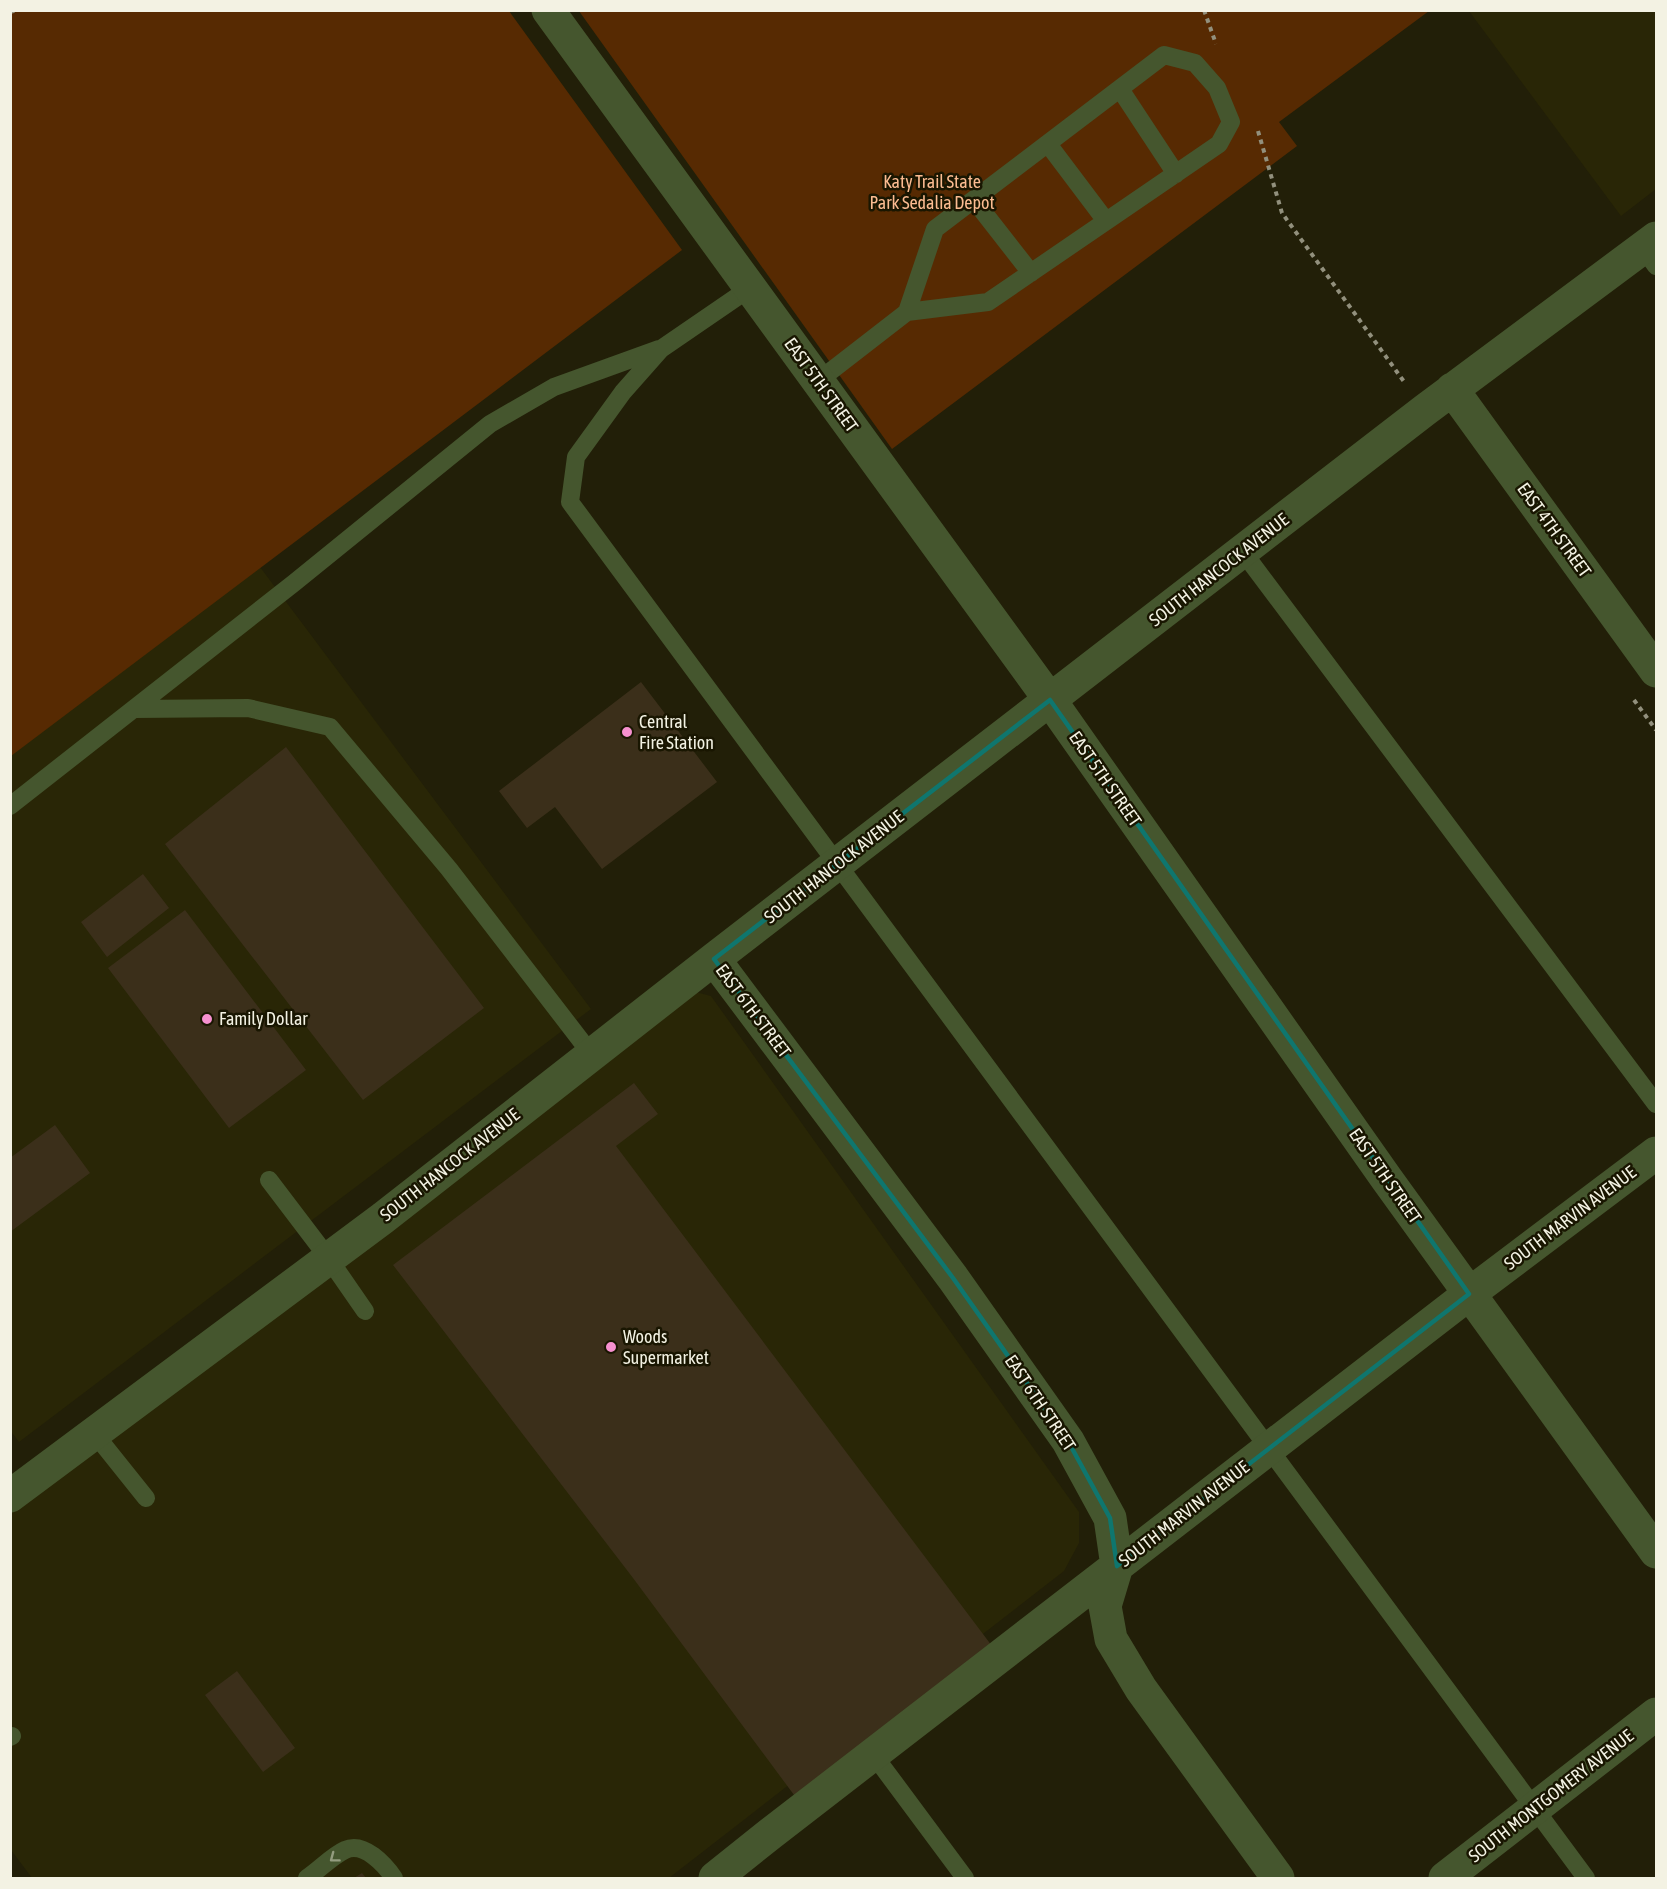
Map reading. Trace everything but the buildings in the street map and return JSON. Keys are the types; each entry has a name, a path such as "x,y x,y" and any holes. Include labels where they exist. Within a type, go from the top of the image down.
{"street":[{"name":"EAST 5TH STREET","path":"548,10 1050,700 1469,1294 1656,1552"},
{"name":"SOUTH HANCOCK AVENUE","path":"10,1496 329,1259 1452,389 1652,251"},
{"name":"EAST 4TH STREET","path":"1452,389 1656,671"},
{"name":"EAST 6TH STREET","path":"714,959 953,1278 1068,1441 1110,1518 1117,1566 1104,1606 1111,1639 1141,1689 1278,1878"},
{"name":"SOUTH MARVIN AVENUE","path":"716,1878 1469,1294 1656,1153"},
{"name":"SOUTH MONTGOMERY AVENUE","path":"1445,1878 1656,1714"}],"lane":[{"path":"818,381 907,312 988,302 1219,144 1231,122 1217,88 1195,63 1164,55 935,230 907,312"},
{"path":"1120,89 1176,174"},
{"path":"1048,144 1106,221"},
{"path":"974,200 1031,273"},
{"path":"750,288 661,349 623,392 576,457 570,502 1586,1878"},
{"path":"10,806 294,583 490,423 554,387 661,349"},
{"path":"1243,552 1656,1104"},
{"path":"134,709 248,708 330,727 449,869 592,1055"},
{"path":"269,1180 365,1311"},
{"path":"94,1433 146,1498"},
{"path":"873,1754 965,1878"},
{"path":"307,1878 346,1849 363,1850 386,1867 394,1878"}],"path":[{"path":"10,12 18,10"},
{"path":"1204,10 1218,50"},
{"path":"1256,124 1282,213 1408,387"}],"highlighted area":[{"path":"1050,700 1469,1294 1117,1566 1110,1518 1068,1441 953,1278 714,959"}],"shaded area":[{"path":"1469,11 1656,11 1656,189 1621,216"},
{"path":"260,567 591,1009 19,1442 10,1430 10,756"},
{"path":"688,990 711,996 1079,1512 1079,1543 1064,1571 669,1878 32,1878 11,1850 10,1514"}],"green space":[{"path":"11,10 509,11 682,250 11,756"},
{"name":"Katy Trail State Park Sedalia Depot","path":"579,11 1429,11 1279,122 1297,146 892,449"}],"place":[{"name":"Central Fire Station","path":"627,732"},
{"name":"Family Dollar","path":"207,1019"},
{"name":"Woods Supermarket","path":"611,1347"}]}
